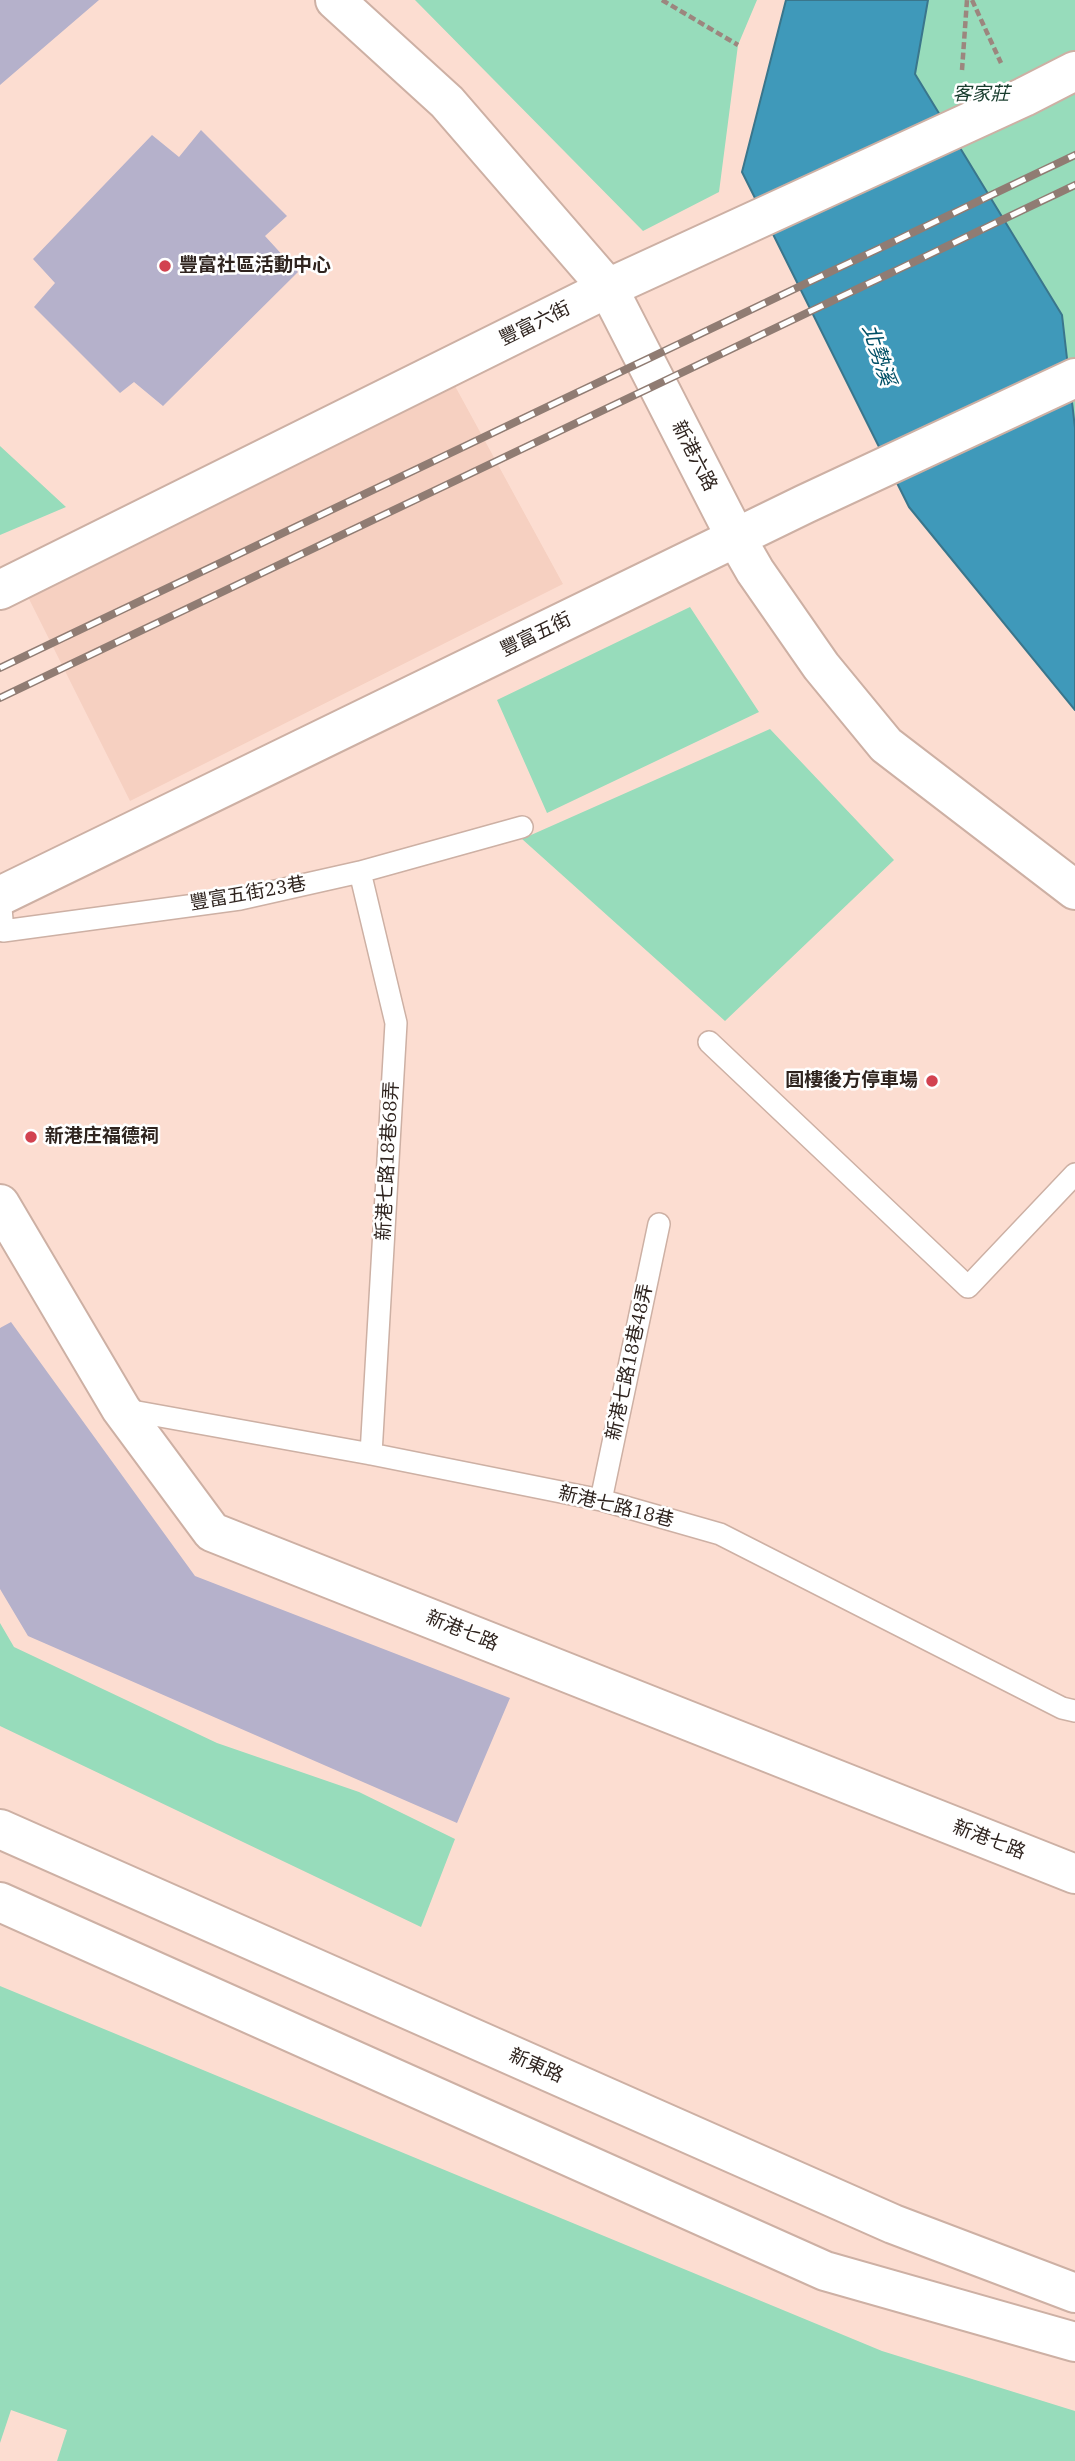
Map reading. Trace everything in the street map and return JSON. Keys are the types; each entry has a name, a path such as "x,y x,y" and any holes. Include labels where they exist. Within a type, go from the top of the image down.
{"street":[{"name":"新港六路","path":"335,0 447,102 608,288 755,571 821,666 886,746 1075,890"},
{"name":"豐富六街","path":"0,590 608,288 1075,71"},
{"name":"豐富五街","path":"0,897 805,504 1075,378"},
{"name":"新港七路","path":"0,1204 121,1409 212,1532 1075,1874"},
{"name":"新東路","path":"0,1829 893,2224 1075,2293"},
{"path":"0,1902 825,2271 1075,2342"}],"lane":[{"name":"豐富五街23巷","path":"0,897 3,931 240,898 360,872 522,827"},
{"name":"新港七路18巷68弄","path":"360,872 396,1023 371,1454"},
{"path":"709,1041 968,1286 1075,1174"},
{"name":"新港七路18巷48弄","path":"601,1500 659,1224"},
{"name":"新港七路18巷","path":"121,1409 371,1454 601,1500 720,1534 1062,1708 1075,1711"}],"path":[{"path":"662,0 738,45"},
{"path":"962,69 967,0"}],"shaded area":[{"path":"455,386 563,584 130,801 28,597"}],"green space":[{"path":"415,0 757,0 738,45 719,192 643,231"},
{"name":"客家莊","path":"865,0 1075,0 1075,540"},
{"path":"0,446 66,507 0,535"},
{"path":"690,607 759,712 547,813 497,700"},
{"path":"770,729 894,860 725,1021 522,839"},
{"path":"0,1623 14,1647 217,1743 359,1792 455,1839 421,1927 0,1726"},
{"path":"0,1986 882,2351 1075,2411 1075,2461 57,2461 67,2430 11,2410 0,2443"}],"water":[{"name":"北勢溪","path":"786,0 928,0 915,74 1062,315 1075,428 1075,710 909,507 742,172"}],"building":[{"path":"0,0 99,0 0,85"},
{"name":"豐富社區活動中心","path":"201,130 287,216 265,236 298,272 163,406 134,382 120,393 34,307 55,283 33,259 152,135 179,157"},
{"path":"11,1322 195,1576 510,1698 457,1823 28,1636 0,1589 0,1328"}],"railway":[{"path":"0,668 1075,155"},
{"path":"0,698 1075,185"}],"place":[{"name":"豐富社區活動中心","path":"165,266"},
{"name":"圓樓後方停車場","path":"932,1081"},
{"name":"新港庄福德祠","path":"31,1137"}]}
